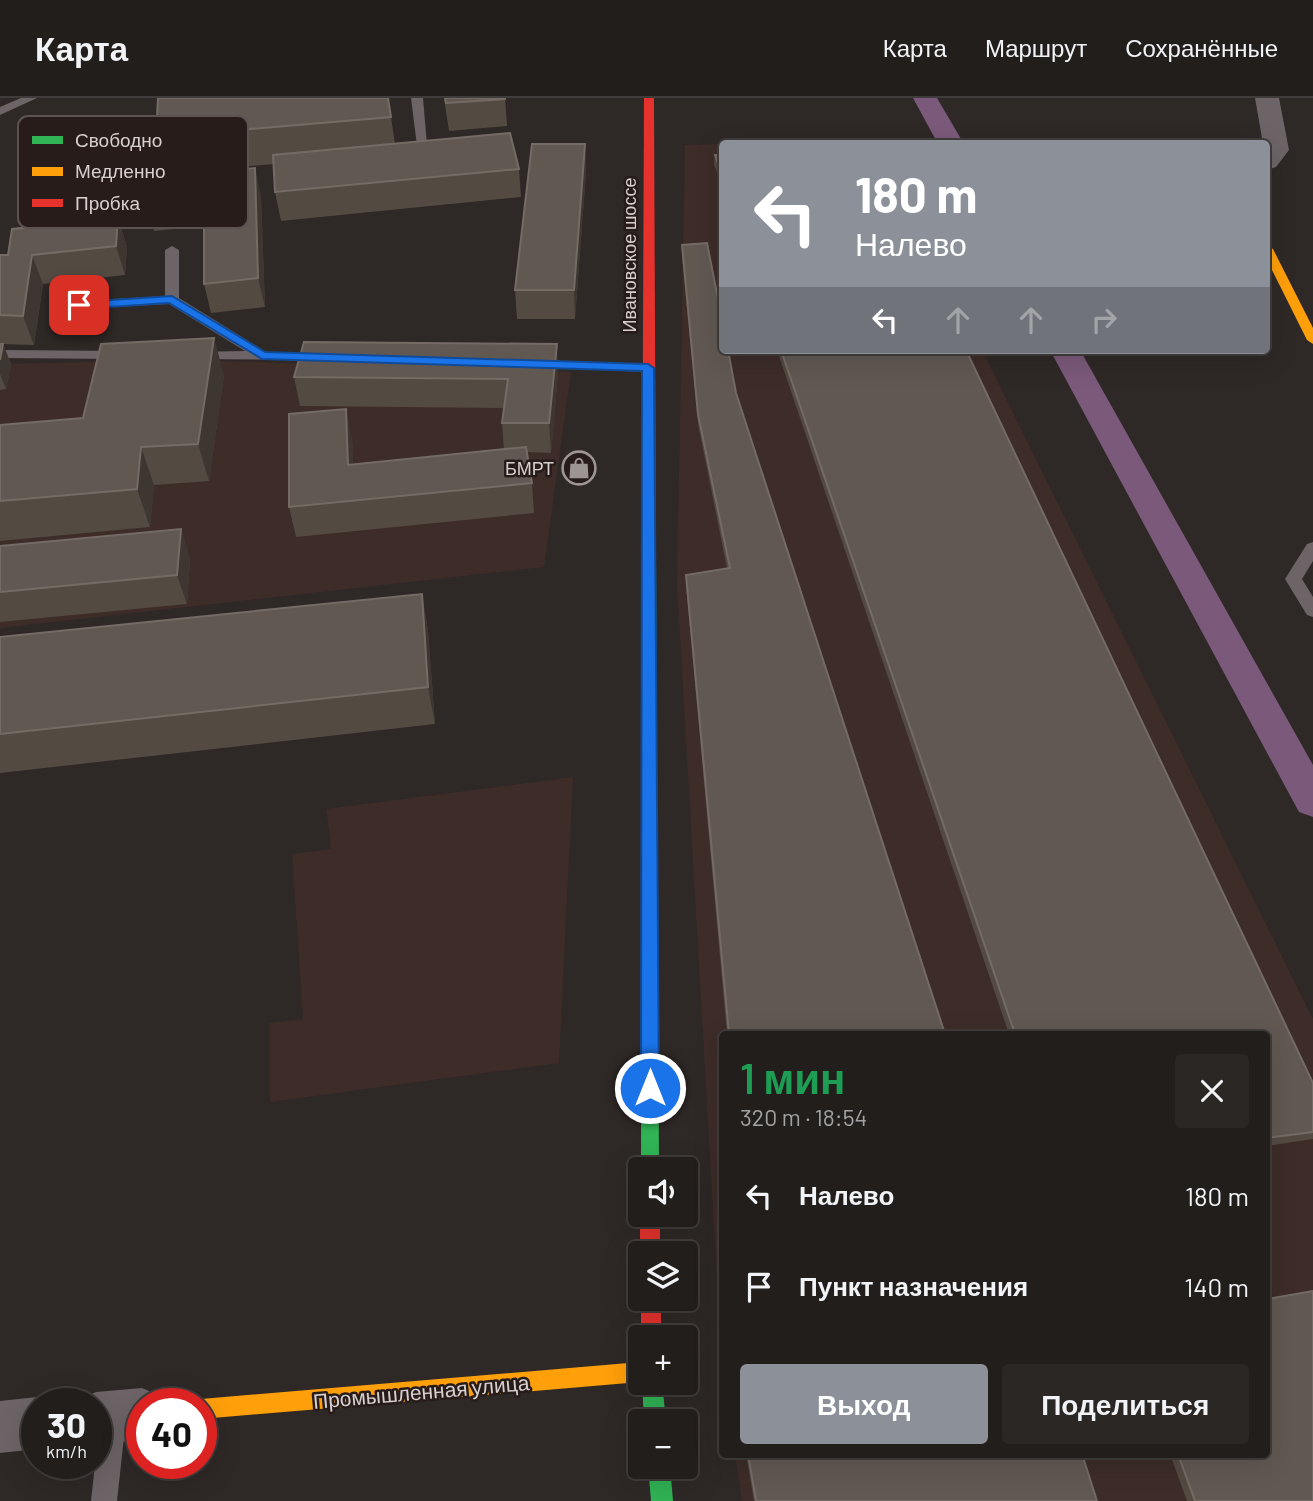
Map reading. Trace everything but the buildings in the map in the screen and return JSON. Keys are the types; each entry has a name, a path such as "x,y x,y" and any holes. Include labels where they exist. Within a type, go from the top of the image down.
{"street":[{"name":"Ивановское шоссе","path":"649,98 650,1157"},
{"path":"1267,98 1276,150 1270,158"},
{"path":"1270,255 1313,340"},
{"name":"Промышленная улица","path":"217,1408 628,1373"},
{"path":"0,1427 21,1425"},
{"path":"660,1479 662,1501"}],"lane":[{"path":"0,111 31,98"},
{"path":"417,98 424,154"},
{"path":"172,250 172,300"},
{"path":"79,305 172,300 262,355"},
{"path":"0,354 138,355"},
{"path":"179,355 345,358"},
{"path":"524,364 648,368"},
{"path":"1313,548 1293,579 1313,611"},
{"path":"104,1501 117,1417"}],"shaded area":[{"path":"719,144 719,354 984,354 1313,1019 1313,1501 742,1501 736,1458 1270,1458 1270,1031 719,1031 719,1313 677,585 685,145"},
{"path":"191,360 571,372 544,567 0,628 0,364"},
{"path":"573,777 559,1063 270,1102 270,1023 303,1019 292,854 331,849 326,809"}],"waterway":[{"path":"925,98 949,140"},
{"path":"1067,354 1313,801"}],"traffic: fast":[{"path":"649,558 650,1157"},
{"path":"653,1395 654,1409"},
{"path":"660,1479 662,1501"}],"traffic: slow":[{"path":"1270,255 1313,340"},
{"path":"217,1408 628,1373"}],"traffic: jam":[{"path":"649,98 649,558"},
{"path":"650,1227 650,1241"},
{"path":"651,1311 651,1325"}],"place":[{"name":"БМРТ","path":"579,468"}],"route":[{"path":"79,305 172,300 262,355 648,368 650,1088"}]}
